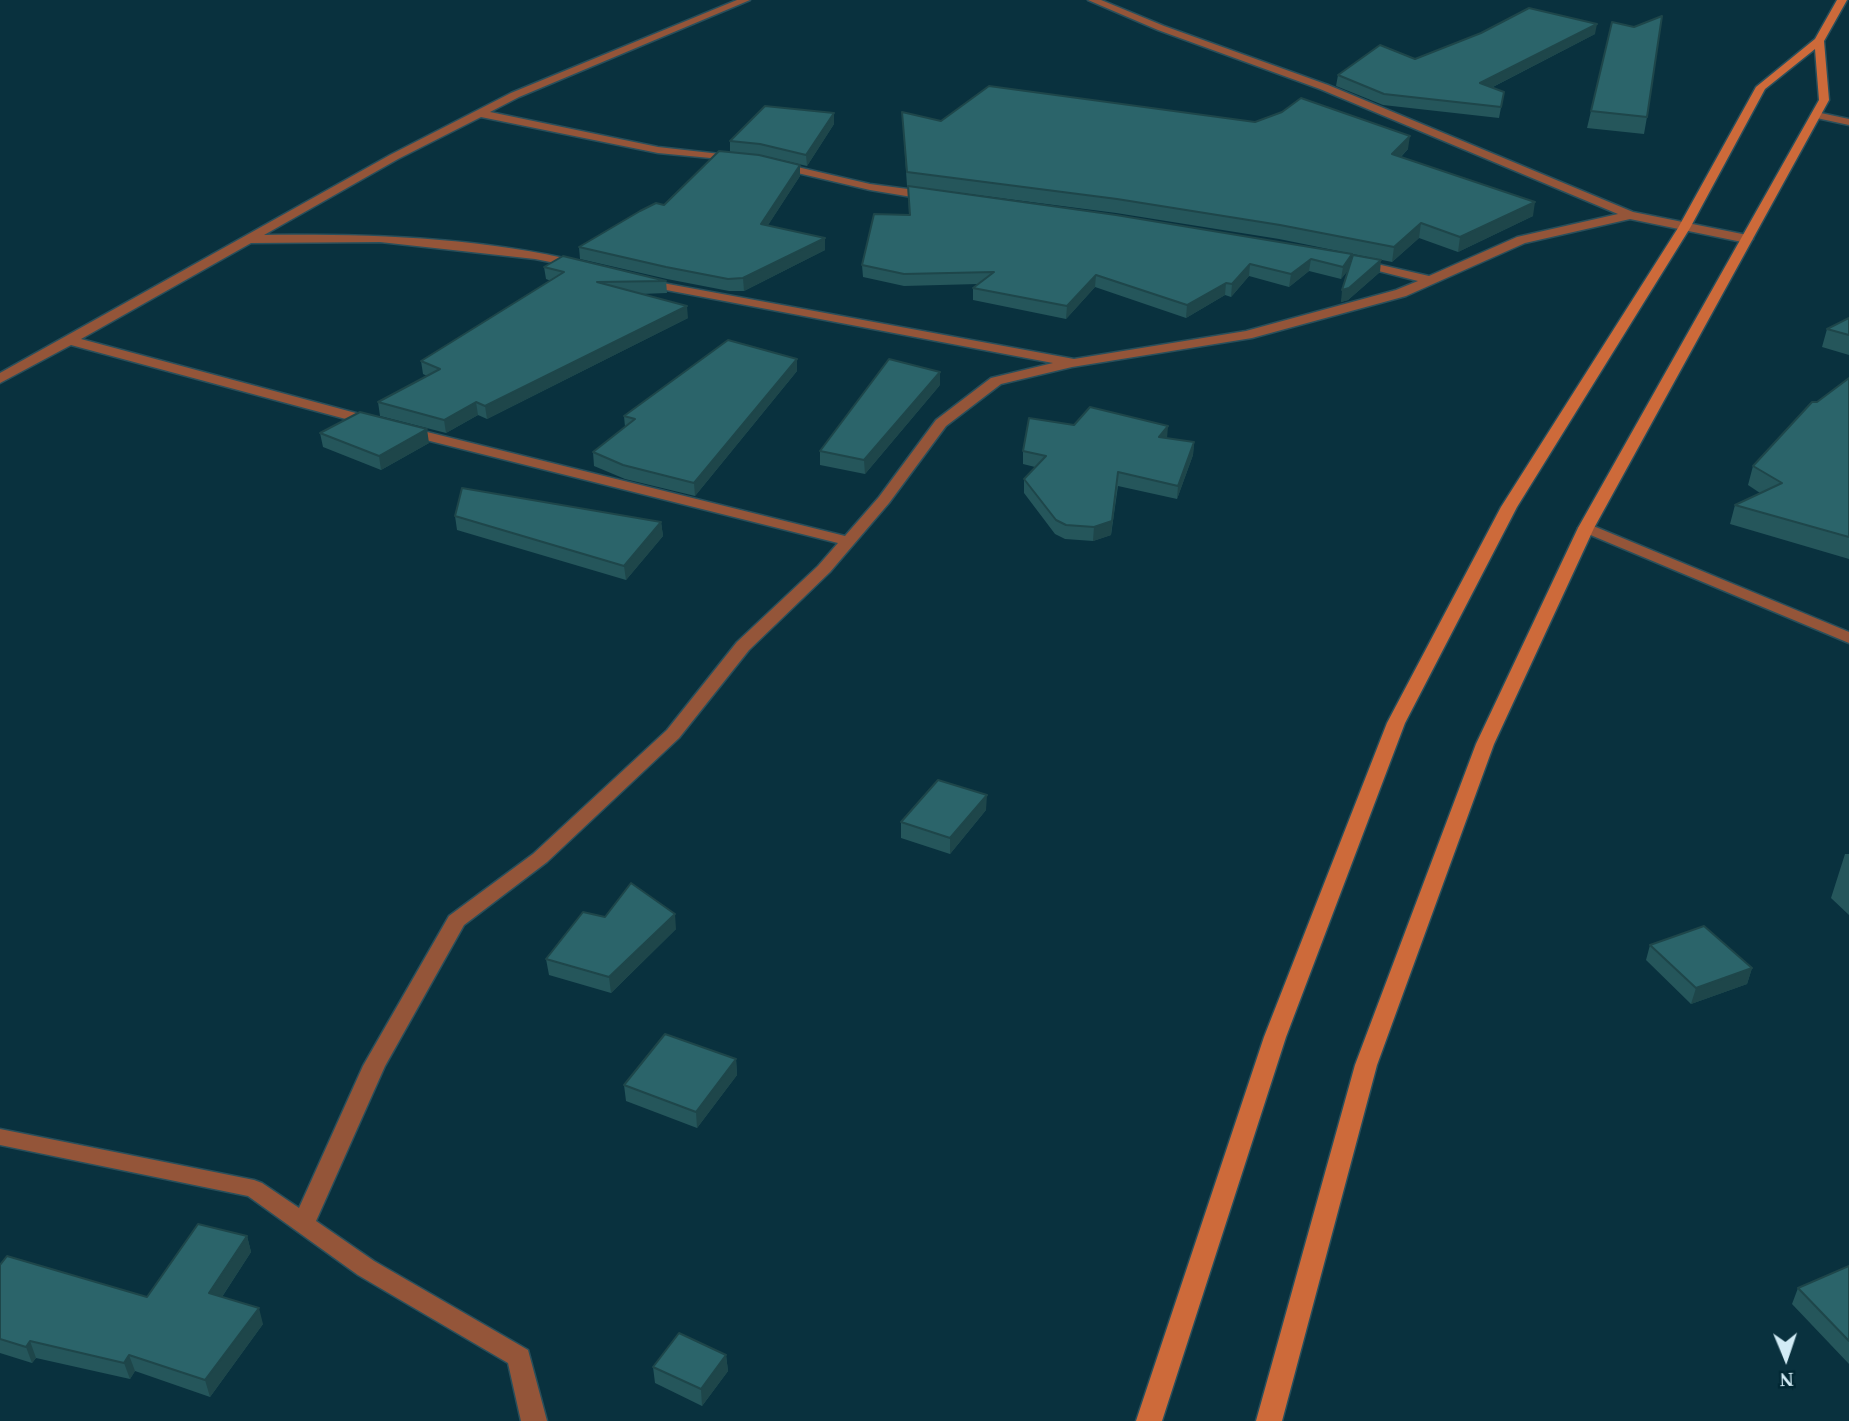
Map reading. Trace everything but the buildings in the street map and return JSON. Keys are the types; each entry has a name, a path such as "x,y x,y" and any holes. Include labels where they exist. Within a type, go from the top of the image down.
{"main road":[{"path":"1149,1421 1275,1037 1396,723 1509,507 1684,228 1761,87 1819,41 1842,0"},
{"path":"1269,1421 1366,1065 1485,744 1586,528 1824,100 1819,41"}],"street":[{"path":"0,379 394,157 515,95 745,0"},
{"path":"1093,0 1161,28 1324,87 1630,215 1747,239"},
{"path":"480,113 658,150 754,161 810,171 870,187 942,197"},
{"path":"1816,115 1849,122"},
{"path":"303,1224 373,1066 456,921 540,858 673,734 743,646 824,569 884,500 941,423 996,382 1074,363 1247,335 1401,293 1521,240 1630,215"},
{"path":"248,239 380,238 535,256 587,268"},
{"path":"1342,258 1430,280"},
{"path":"627,277 920,336 1074,363"},
{"path":"69,340 540,465 848,541"},
{"path":"1586,528 1849,638"},
{"path":"0,1137 254,1189 366,1268 519,1357 534,1421"}]}
